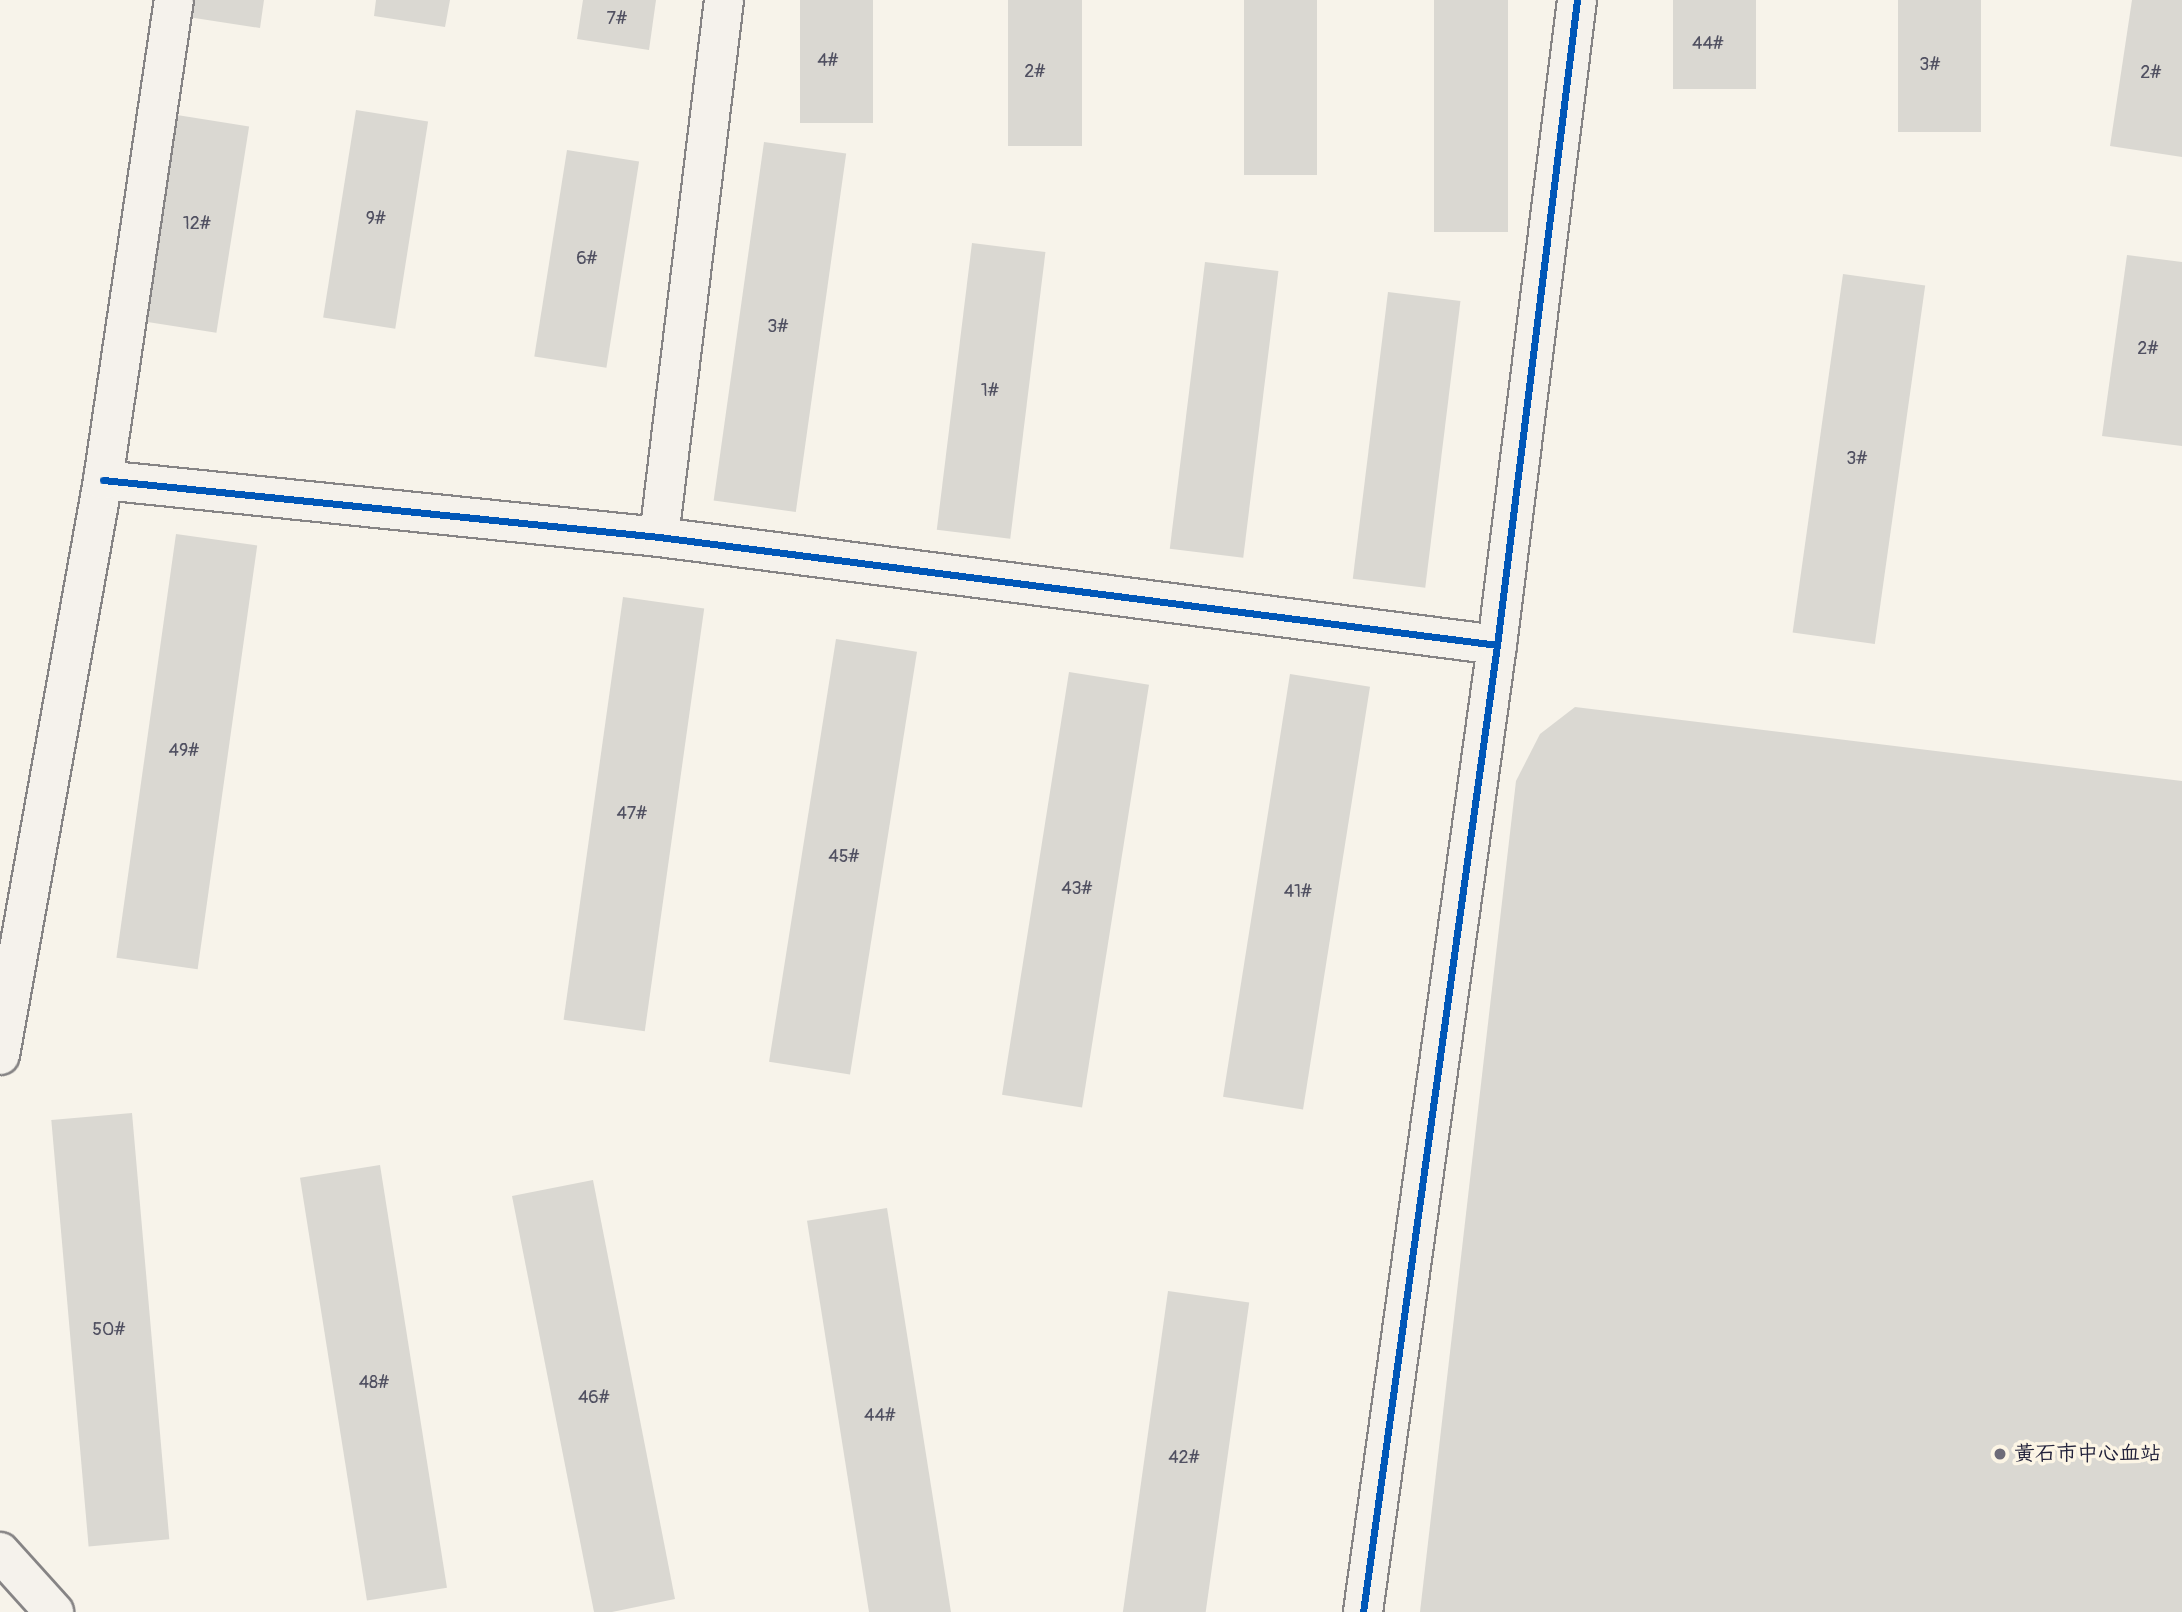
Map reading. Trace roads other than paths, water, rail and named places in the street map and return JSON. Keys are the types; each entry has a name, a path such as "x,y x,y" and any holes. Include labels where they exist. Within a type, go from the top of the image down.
{"street":[{"path":"0,1055 103,480 174,0"},
{"path":"659,537 724,0"},
{"path":"1363,1612 1497,645 1577,0"},
{"path":"103,480 659,537 1497,645"},
{"path":"0,1552 54,1612"}],"place":[{"name":"黄石市中心血站","path":"2000,1454"}]}
